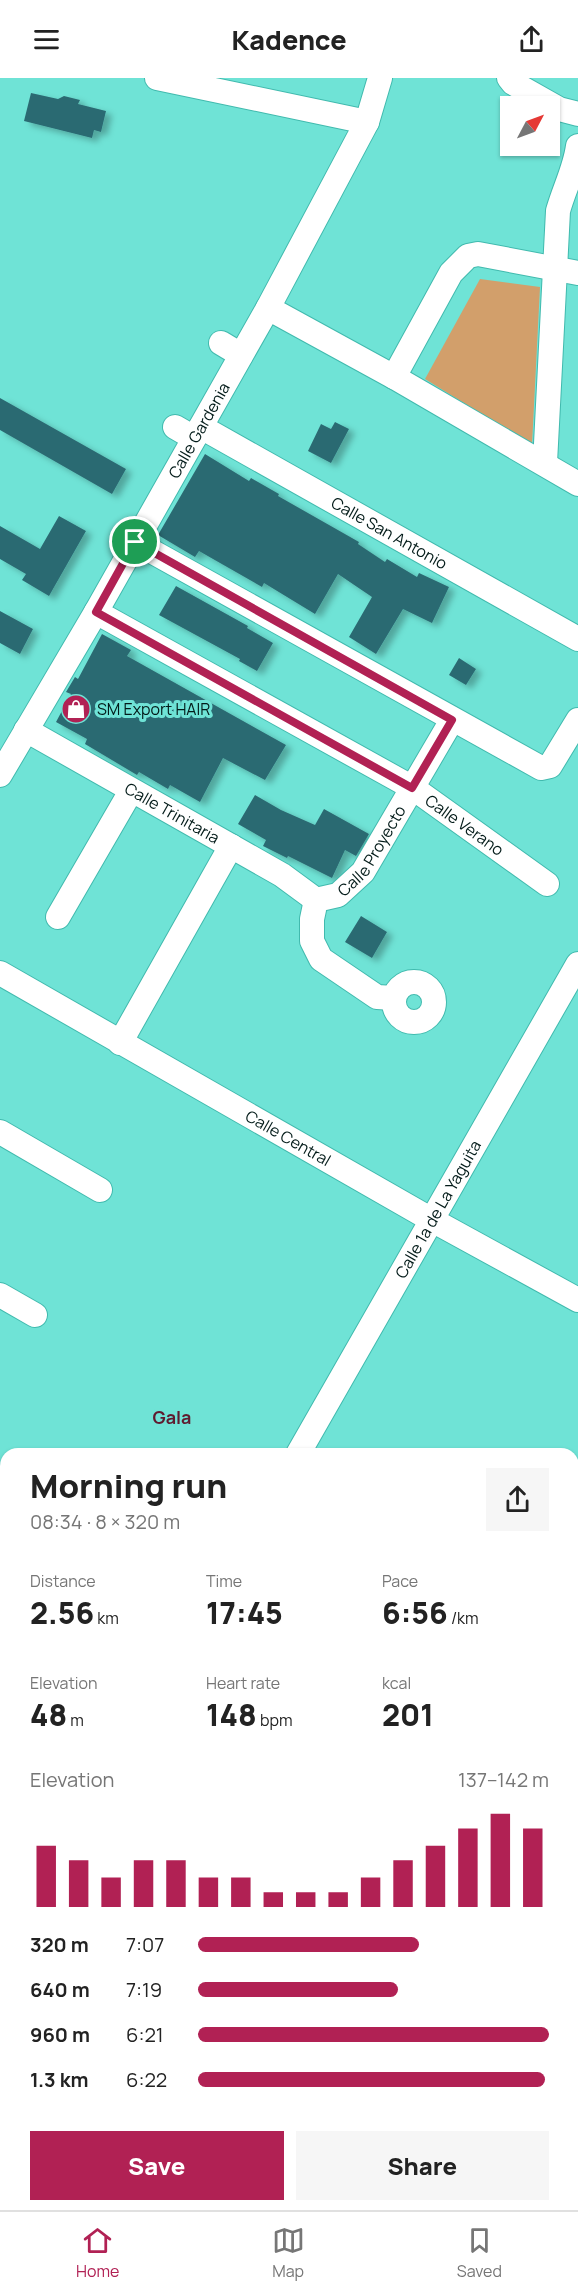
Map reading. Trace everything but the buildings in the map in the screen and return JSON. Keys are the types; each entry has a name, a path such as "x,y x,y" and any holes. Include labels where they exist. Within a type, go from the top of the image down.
{"street":[{"path":"157,78 367,122"},
{"name":"Calle Gardenia","path":"0,775 135,542 231,349 268,308 367,122 380,78"},
{"path":"509,78 513,83 559,109 578,114"},
{"path":"545,463 558,212 563,192 576,165 578,146"},
{"path":"394,377 451,273 468,256 478,254 578,273"},
{"path":"268,308 394,377 578,484"},
{"name":"Calle San Antonio","path":"190,430 578,639"},
{"path":"135,542 541,768 550,766 578,720"},
{"name":"Calle Verano","path":"96,612 412,788 547,884"},
{"name":"Calle Proyecto","path":"394,998 377,997 321,959 312,941 312,919 316,900 338,896 363,872 452,720"},
{"name":"Calle Trinitaria","path":"26,730 282,875 316,900"},
{"path":"58,917 131,790"},
{"path":"120,1043 231,846"},
{"name":"Calle 1a de La Yaguita","path":"301,1448 578,964"},
{"name":"Calle Central","path":"0,973 432,1220 578,1300"},
{"path":"0,1132 100,1190"},
{"path":"0,1295 35,1315"}],"shaded area":[{"path":"480,279 540,287 532,445 425,379"}],"place":[{"name":"SM Export HAIR","path":"76,709"}],"district":[{"name":"Gala","path":"172,1417"}],"route":[{"path":"135,542 452,720 412,788 96,612 135,542"}]}
